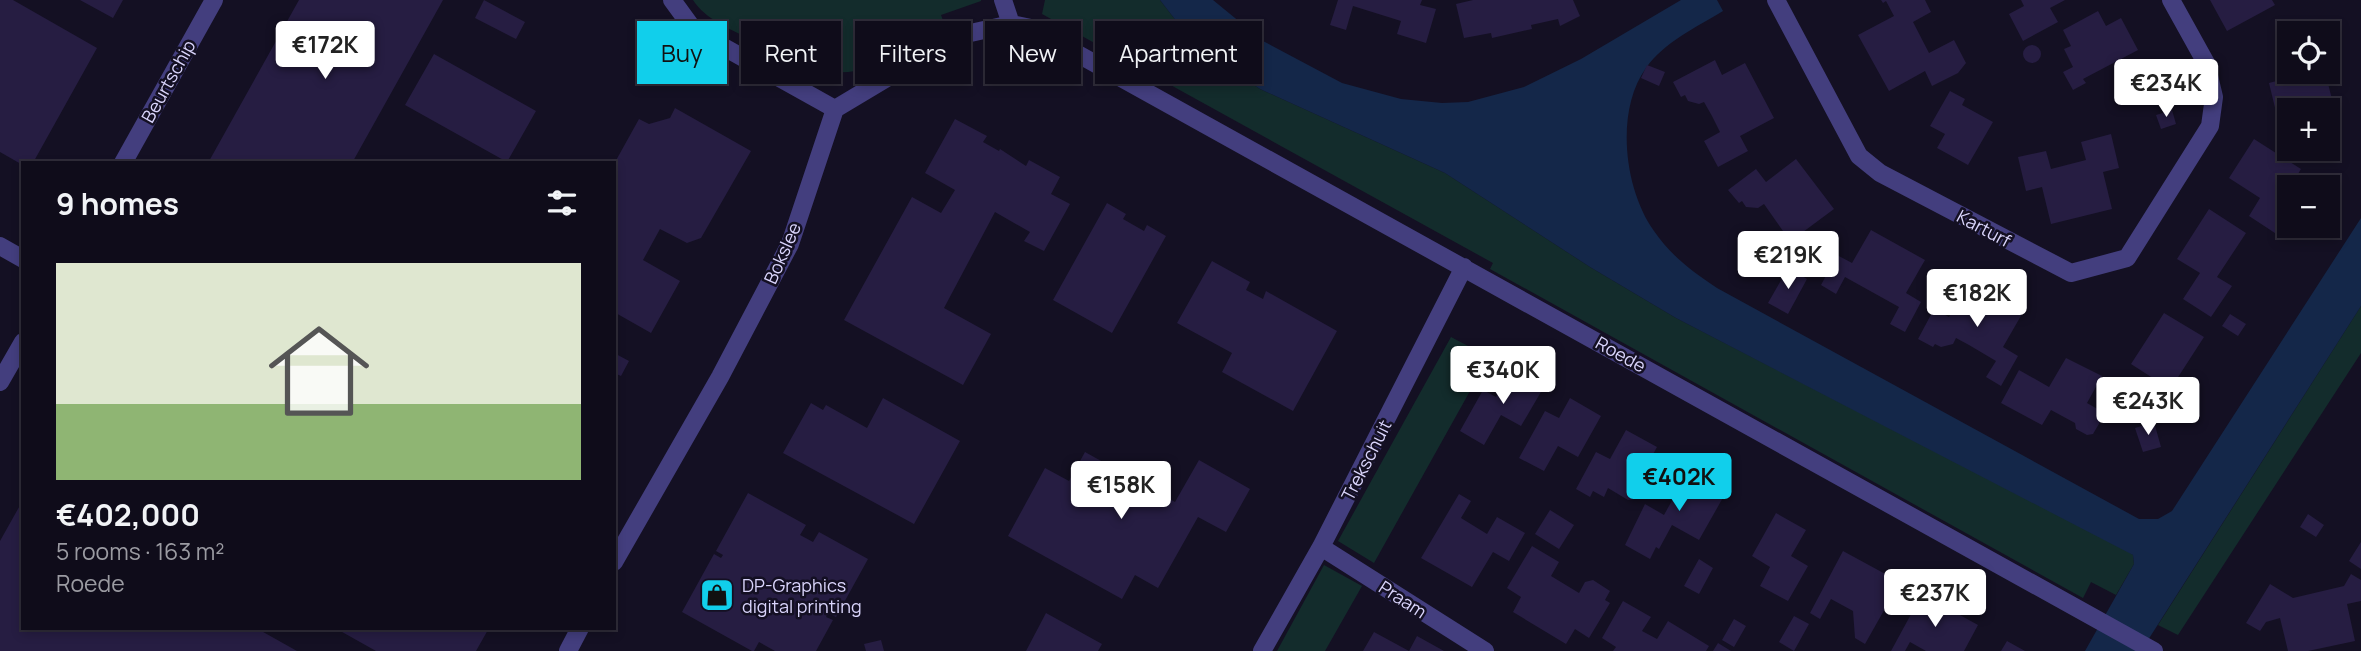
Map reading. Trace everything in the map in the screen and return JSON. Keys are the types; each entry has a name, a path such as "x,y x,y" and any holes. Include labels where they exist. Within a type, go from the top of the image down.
{"street":[{"name":"Beurtschip","path":"124,161 214,0"},
{"path":"672,0 691,26 704,36 835,109 957,36 985,30"},
{"path":"1003,0 1010,21"},
{"name":"Karturf","path":"1776,0 1859,156 1880,173 2071,273 2127,258 2210,126 2214,97 2206,63 2171,0"},
{"name":"Roede","path":"1081,56 2152,650"},
{"name":"Bokslee","path":"616,559 720,377 790,244 835,109"},
{"path":"0,246 21,258"},
{"name":"Trekschuit","path":"1262,651 1321,547 1464,267"},
{"path":"0,382 21,345"},
{"name":"Praam","path":"1321,547 1485,651"},
{"path":"568,651 579,630"}],"green space":[{"path":"693,0 981,0 941,15 943,21 855,21 855,71 850,72 841,72 841,21 741,21 741,35 727,28 727,21 716,21"},
{"path":"1045,0 1160,0 1176,21 1095,21 1095,43 1081,36 1081,21 1055,21 1042,14"},
{"path":"1169,84 1253,84 1445,173 1590,267 1676,318 2123,548 2133,555 2134,564 2116,595 2091,582 2083,598 1490,269 1493,263"},
{"path":"2361,306 2361,353 2178,635 2158,625"},
{"path":"1451,337 1489,357 1374,563 1338,541"},
{"path":"1324,565 1362,586 1325,651 1277,651"}],"water":[{"path":"1160,0 1213,0 1239,21 1176,21"},
{"path":"1681,0 1717,0 1723,11 1681,36 1653,59 1636,86 1630,106 1627,150 1630,172 1644,214 1661,240 1683,263 1717,288 2139,519 2158,519 2172,511 2361,218 2361,306 2141,651 2085,651 2134,564 2133,555 1676,318 1590,267 1445,173 1253,84 1262,84 1262,40 1342,83 1401,99 1442,103 1468,102 1524,87 1581,59"}],"building":[{"path":"0,0 13,0 97,48 34,161 21,161 21,164 0,152"},
{"path":"80,0 123,0 113,18"},
{"path":"299,0 443,0 353,161 209,161"},
{"path":"484,0 525,22 516,39 475,18"},
{"path":"1338,0 1422,0 1420,5 1436,9 1426,43 1397,34 1401,21 1353,6 1346,30 1330,25"},
{"path":"1473,0 1573,0 1580,16 1560,26 1558,19 1531,25 1532,29 1492,38 1491,33 1464,38 1456,4"},
{"path":"1881,0 1925,0 1931,12 1913,22 1929,53 1954,40 1966,63 1958,73 1932,86 1925,71 1889,91 1858,35 1894,16 1886,1 1883,3"},
{"path":"2021,0 2065,0 2050,8 2058,22 2023,41 2009,14 2024,6"},
{"path":"2210,0 2272,0 2275,5 2227,31"},
{"path":"2098,11 2106,26 2121,18 2138,50 2083,79 2086,83 2073,90 2063,72 2073,67 2064,49 2071,46 2063,30"},
{"path":"2028,45 2036,45 2041,54 2039,61 2028,63 2023,58 2023,50"},
{"path":"434,54 536,111 505,161 405,105"},
{"path":"1715,60 1722,75 1745,63 1774,118 1740,136 1748,151 1718,167 1704,141 1720,132 1712,116 1704,102 1699,104 1688,101 1685,95 1681,97 1673,82"},
{"path":"1647,65 1665,72 1659,86 1641,78"},
{"path":"2277,81 2277,84 2328,84 2332,98 2277,98 2277,116 2269,83"},
{"path":"1950,91 1965,99 1962,105 1993,122 1968,165 1937,148 1945,134 1930,126"},
{"path":"675,108 751,151 701,238 687,243 660,229 643,260 680,281 651,333 616,313 616,161 639,119 649,124 670,118"},
{"path":"2172,110 2176,124 2161,129 2156,115"},
{"path":"955,119 987,136 983,142 999,151 1000,149 1026,166 1029,160 1060,177 1051,194 1070,204 1044,251 1024,241 1030,232 995,212 944,308 991,334 963,385 844,320 912,197 941,213 955,190 925,173"},
{"path":"2111,134 2119,168 2103,172 2112,209 2051,224 2042,187 2026,191 2018,157 2046,151 2051,169 2086,160 2081,142"},
{"path":"2254,139 2277,154 2277,161 2288,161 2301,169 2297,175 2277,175 2277,234 2249,216 2260,198 2229,178"},
{"path":"1796,159 1834,209 1803,232 1814,246 1778,273 1767,259 1776,252 1768,242 1783,231 1764,204 1758,208 1746,207 1728,190 1756,169 1766,182"},
{"path":"1107,203 1126,214 1123,219 1144,231 1147,225 1166,236 1112,333 1053,300"},
{"path":"2209,209 2246,233 2217,277 2232,286 2211,317 2183,299 2200,273 2177,259"},
{"path":"1871,230 1925,260 1906,293 1921,302 1905,332 1890,324 1899,307 1845,277 1836,294 1821,285 1837,255 1852,263"},
{"path":"1212,261 1250,282 1246,290 1263,299 1266,291 1337,331 1293,411 1222,372 1232,353 1177,323"},
{"path":"1788,268 1807,279 1788,314 1768,303"},
{"path":"1968,284 2022,314 2003,347 2018,356 2001,386 1986,377 1996,361 1969,345 1956,338 1953,344 1941,347 1935,344 1933,347 1918,339 1934,309 1949,317"},
{"path":"2164,313 2204,337 2171,388 2194,403 2183,419 2149,397 2159,382 2131,364"},
{"path":"2230,314 2246,324 2238,336 2222,326"},
{"path":"616,354 629,361 621,376 616,374"},
{"path":"2066,358 2102,376 2087,403 2101,411 2103,417 2093,434 2087,435 2076,429 2075,423 2051,410 2042,425 2001,403 2019,370 2049,387"},
{"path":"1513,367 1545,385 1521,426 1501,415 1484,445 1460,431 1483,390 1496,397"},
{"path":"883,398 960,441 914,524 783,453 811,403 823,410 826,405 867,428"},
{"path":"1570,398 1601,416 1578,457 1558,446 1544,471 1519,458 1545,411 1559,418"},
{"path":"2154,422 2161,447 2143,452 2135,428"},
{"path":"1626,430 1657,447 1634,489 1638,493 1634,499 1628,500 1608,488 1604,497 1593,491 1590,497 1576,489 1596,452 1610,459"},
{"path":"1085,452 1175,502 1199,460 1250,489 1226,532 1198,517 1158,588 1135,575 1122,599 1008,536 1045,468 1069,481"},
{"path":"1691,466 1729,487 1699,540 1672,525 1659,549 1656,547 1650,559 1625,545 1645,504 1664,515"},
{"path":"748,493 806,525 800,535 813,542 819,532 868,559 836,617 828,613 826,617 833,620 816,651 775,651 759,642 752,651 682,612 714,554 721,558 723,555 716,551"},
{"path":"1459,494 1471,501 1461,518 1487,534 1497,517 1525,533 1509,561 1493,552 1472,587 1421,558"},
{"path":"21,504 21,630 260,630 297,651 0,651 0,541"},
{"path":"1550,510 1574,525 1559,549 1535,534"},
{"path":"1776,513 1806,530 1791,556 1808,566 1788,601 1760,586 1770,567 1752,556"},
{"path":"2308,514 2324,525 2316,537 2300,527"},
{"path":"2361,542 2361,569 2349,561"},
{"path":"1532,546 1559,562 1551,576 1579,593 1585,582 1593,580 1610,591 1605,600 1610,603 1589,638 1575,629 1566,644 1513,612 1521,597 1507,588"},
{"path":"1843,551 1900,582 1865,644 1855,638 1853,611 1831,599 1820,619 1810,613"},
{"path":"1699,559 1713,568 1699,594 1684,586"},
{"path":"2351,574 2361,580 2361,601 2347,604 2355,641 2308,651 2288,651 2280,618 2266,622 2260,631 2246,623 2270,584 2293,598 2344,586"},
{"path":"1922,594 1978,625 1964,651 1926,651 1910,642 1905,651 1891,651"},
{"path":"1623,601 1651,617 1642,631 1657,639 1668,621 1709,646 1706,651 1613,651 1616,647 1602,638"},
{"path":"1046,613 1102,644 1098,651 1026,651"},
{"path":"1794,616 1809,624 1794,651 1779,642"},
{"path":"1734,619 1746,626 1734,647 1722,640"},
{"path":"339,630 488,630 476,651 376,651"},
{"path":"1374,632 1409,651 1363,651"},
{"path":"1417,636 1444,651 1409,651"},
{"path":"881,640 884,651 866,651 864,644"},
{"path":"2007,641 2025,651 2001,651"},
{"path":"1718,643 1731,651 1713,651"}],"place":[{"name":"DP-Graphics digital printing","path":"717,595"}]}
